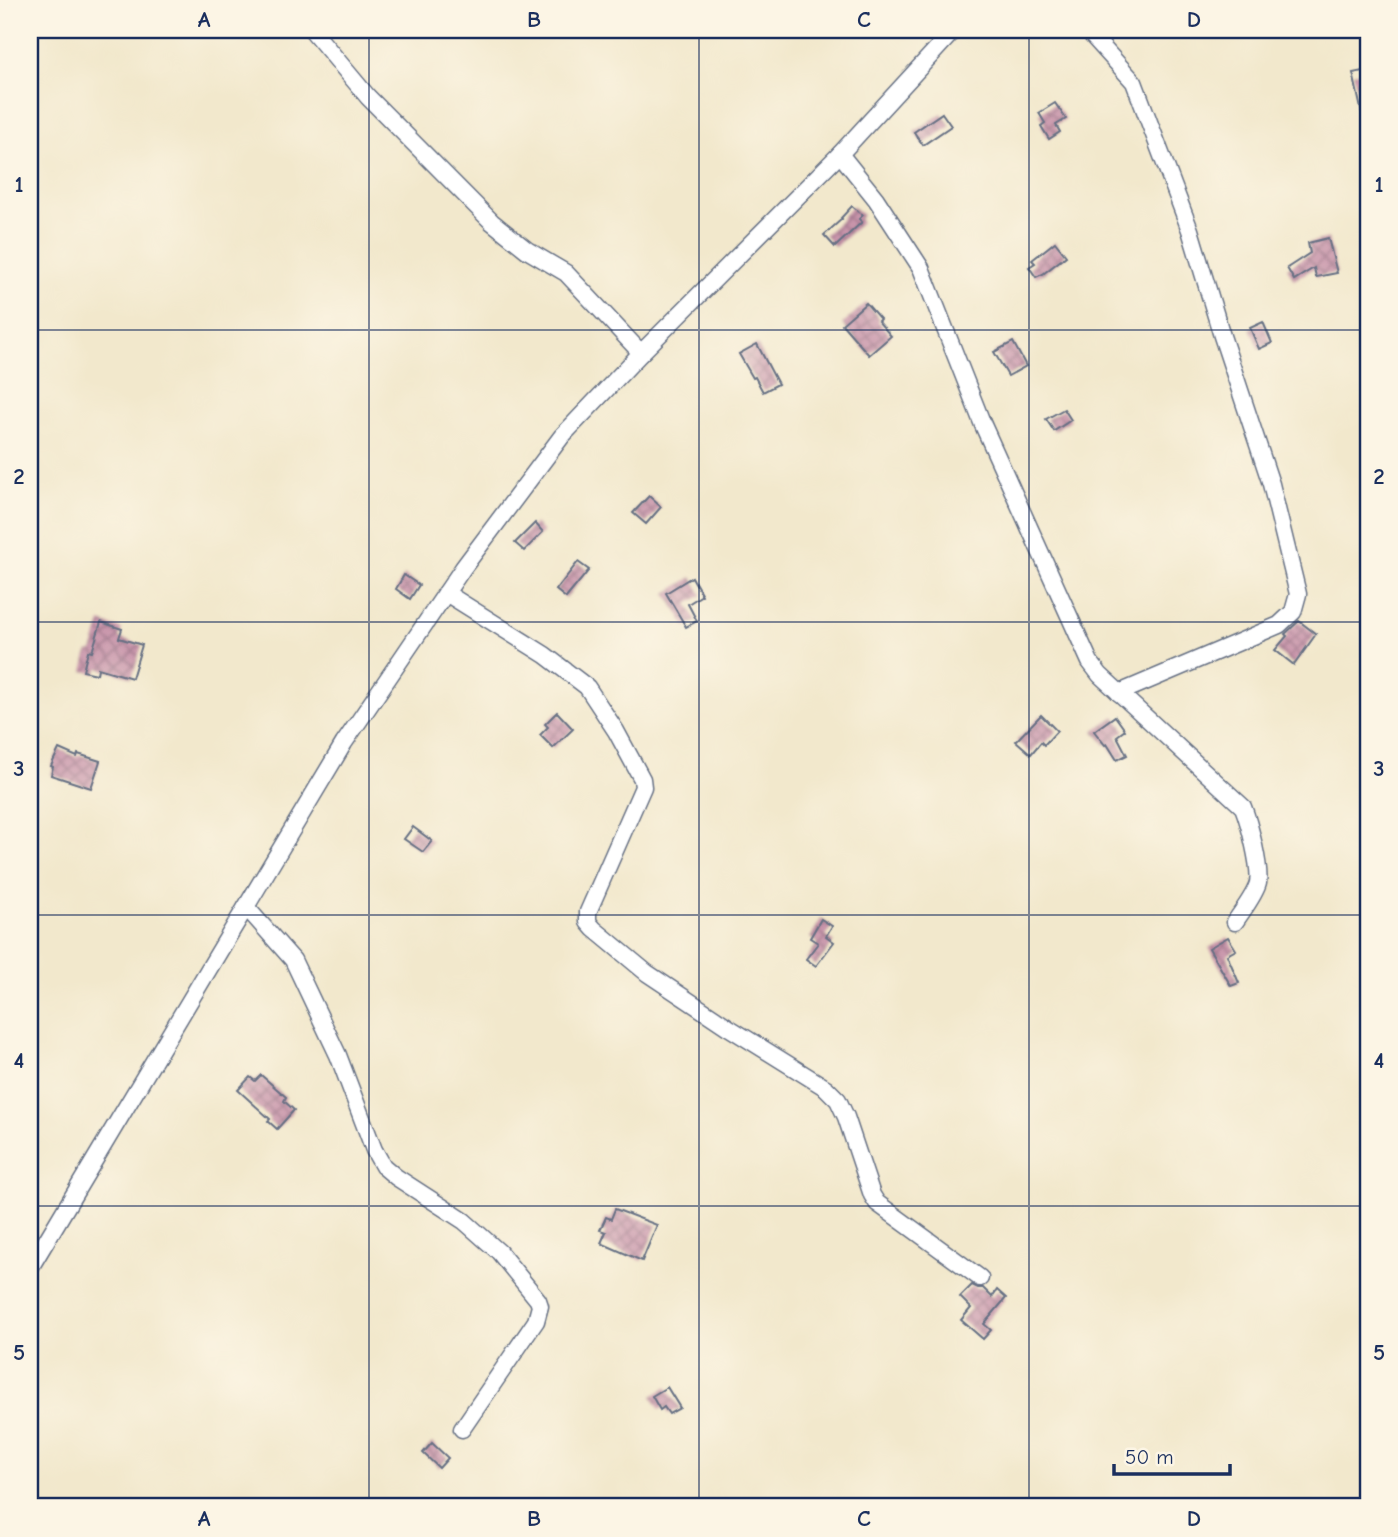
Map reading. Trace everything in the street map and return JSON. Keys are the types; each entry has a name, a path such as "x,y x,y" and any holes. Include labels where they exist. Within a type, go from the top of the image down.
{"street":[{"path":"312,30 368,97 492,222 527,250 566,273 641,353"},
{"path":"30,1268 344,743 463,568 562,436 840,154 954,30"},
{"path":"1087,30 1134,82 1191,230 1270,484 1298,594 1293,612 1279,625 1119,693"},
{"path":"840,154 876,199 921,268 983,425 1090,662 1100,675 1243,807 1259,873 1258,885 1235,922"},
{"path":"446,593 545,655 587,687 616,731 642,779 643,787 587,912 588,922 647,973 826,1088 838,1100 846,1117 877,1203 980,1278"},
{"path":"246,906 293,960 338,1055 374,1150 383,1166 464,1221 499,1252 538,1300 540,1306 536,1321 461,1429"}],"building":[{"path":"1368,70 1368,118 1363,118 1353,73"},
{"path":"1055,103 1066,119 1056,125 1060,132 1049,139 1041,126 1045,123 1039,113"},
{"path":"942,113 951,126 923,145 914,132"},
{"path":"852,206 863,215 859,219 862,222 835,247 824,235"},
{"path":"1328,238 1337,273 1316,277 1314,268 1294,280 1287,268 1310,253 1308,243"},
{"path":"1055,242 1066,256 1036,277 1029,267 1035,263 1032,260"},
{"path":"866,303 891,336 869,355 842,324"},
{"path":"1263,322 1272,343 1259,349 1250,328"},
{"path":"1013,342 1026,366 1008,376 994,352"},
{"path":"757,344 778,384 763,392 739,354"},
{"path":"1064,409 1071,420 1054,431 1046,419"},
{"path":"649,496 661,507 646,524 633,513"},
{"path":"535,523 543,532 524,551 515,543"},
{"path":"578,562 589,570 566,598 556,590"},
{"path":"404,575 419,585 410,599 396,589"},
{"path":"692,577 702,595 688,604 697,621 686,627 666,593"},
{"path":"1299,621 1316,634 1294,665 1275,650 1287,636 1285,634"},
{"path":"101,622 122,629 119,638 142,645 132,678 98,668 97,674 83,671 88,651 92,652"},
{"path":"557,712 573,729 553,748 540,735 548,727 545,724"},
{"path":"1041,715 1057,731 1044,745 1041,742 1031,754 1016,741"},
{"path":"1115,716 1125,730 1117,736 1127,755 1117,760 1107,744 1105,745 1094,731"},
{"path":"59,749 77,757 78,754 100,761 91,788 51,775 51,766"},
{"path":"413,827 432,841 423,852 404,839"},
{"path":"821,919 832,926 826,936 834,942 816,966 806,959 818,943 810,938"},
{"path":"1228,937 1236,950 1227,955 1239,983 1231,986 1209,948"},
{"path":"261,1075 286,1097 284,1101 294,1110 277,1129 268,1121 270,1119 238,1090 250,1077 255,1081"},
{"path":"615,1209 657,1225 642,1261 601,1243 606,1232 600,1230 606,1217 611,1219"},
{"path":"972,1285 983,1288 992,1297 997,1290 1006,1298 984,1324 991,1330 983,1339 961,1320 971,1308 960,1297"},
{"path":"667,1387 680,1408 669,1414 664,1407 660,1410 652,1396"},
{"path":"432,1443 448,1458 439,1468 423,1453"}]}
